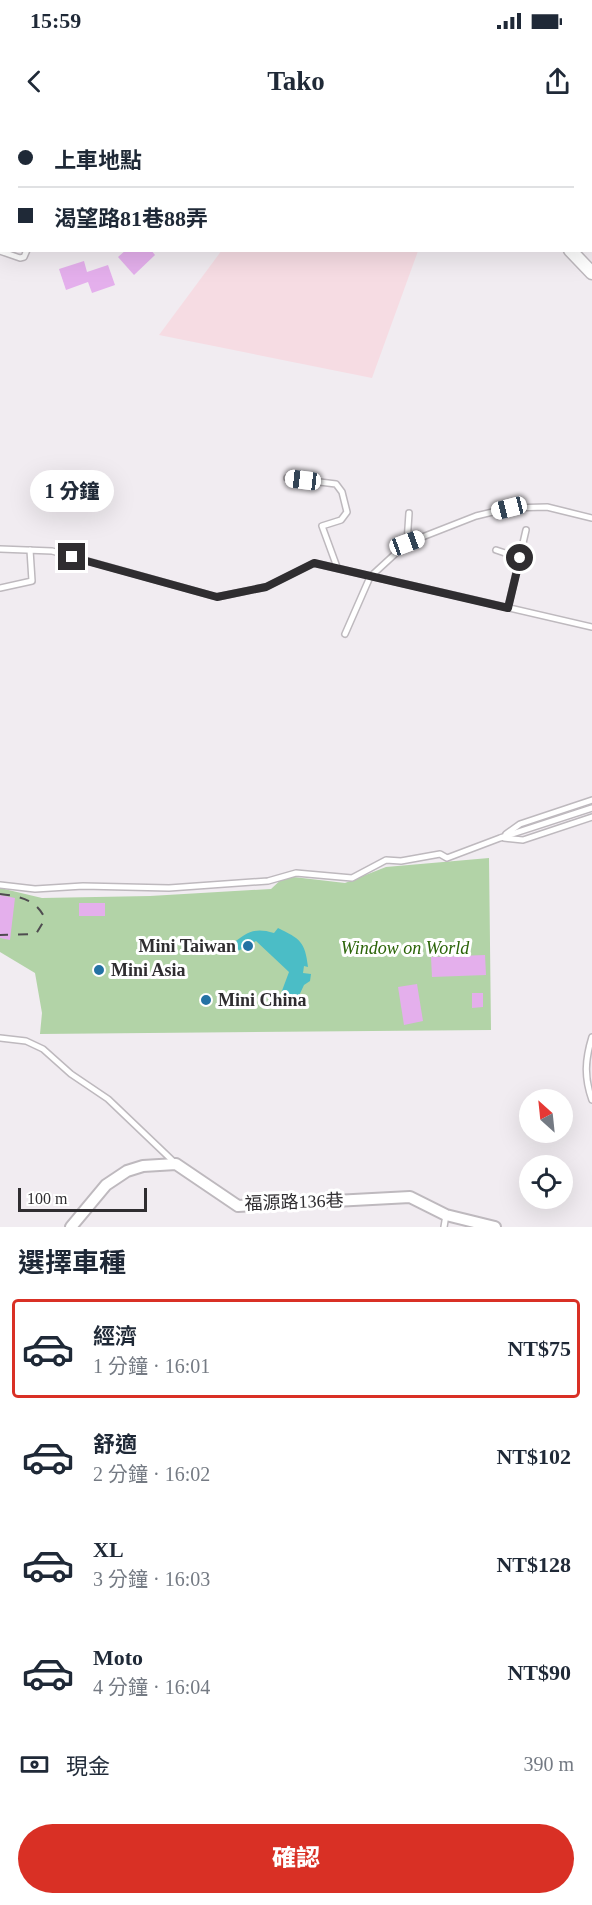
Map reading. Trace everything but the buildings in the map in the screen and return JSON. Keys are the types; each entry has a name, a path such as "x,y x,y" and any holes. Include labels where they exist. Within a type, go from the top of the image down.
{"street":[{"path":"572,252 592,273"},
{"path":"71,1227 106,1185 127,1171 143,1166 176,1164"},
{"name":"福源路136巷","path":"176,1164 238,1206 410,1197 446,1215 495,1227"}],"lane":[{"path":"3,252 20,258 24,257 26,252"},
{"path":"287,478 336,484 342,492 347,512 341,520 322,526 337,567"},
{"path":"345,634 370,577 407,543 476,516 509,508 547,507 592,518"},
{"path":"407,543 409,513"},
{"path":"508,608 526,530"},
{"path":"0,549 52,551 217,597 266,587 314,563 592,627"},
{"path":"0,588 32,581 30,550"},
{"path":"496,550 520,558"},
{"path":"500,838 520,824 592,800"},
{"path":"0,885 35,889 82,886 169,888 268,881 296,873 352,878 363,874 380,861 401,861 440,854 447,858 592,808"},
{"path":"500,838 523,840 592,817"},
{"path":"592,1037 587,1054 585,1080 592,1100"},
{"name":"福源路136巷","path":"0,1038 26,1041 43,1049 70,1074 108,1099 176,1164"},
{"path":"444,1227 446,1215"}],"shaded area":[{"path":"221,252 418,252 372,378 159,335"}],"green space":[{"name":"Window on World","path":"489,858 491,1030 40,1034 42,1013 35,973 0,952 0,888 42,898 150,896 271,889 285,876 345,883 386,867"}],"water":[{"path":"278,928 292,935 303,946 308,967 304,966 303,973 311,974 310,981 304,985 297,1000 290,998 287,1002 280,996 289,972 256,941 238,951 231,945 251,932 274,933"}],"railway":[{"path":"0,894 32,903 42,912 45,919 36,934 0,935"}],"place":[{"name":"Mini Taiwan","path":"248,946"},
{"name":"Mini Asia","path":"99,970"},
{"name":"Mini China","path":"206,1000"}],"route":[{"path":"72,557 217,597 266,587 314,563 508,608 520,558"}]}
